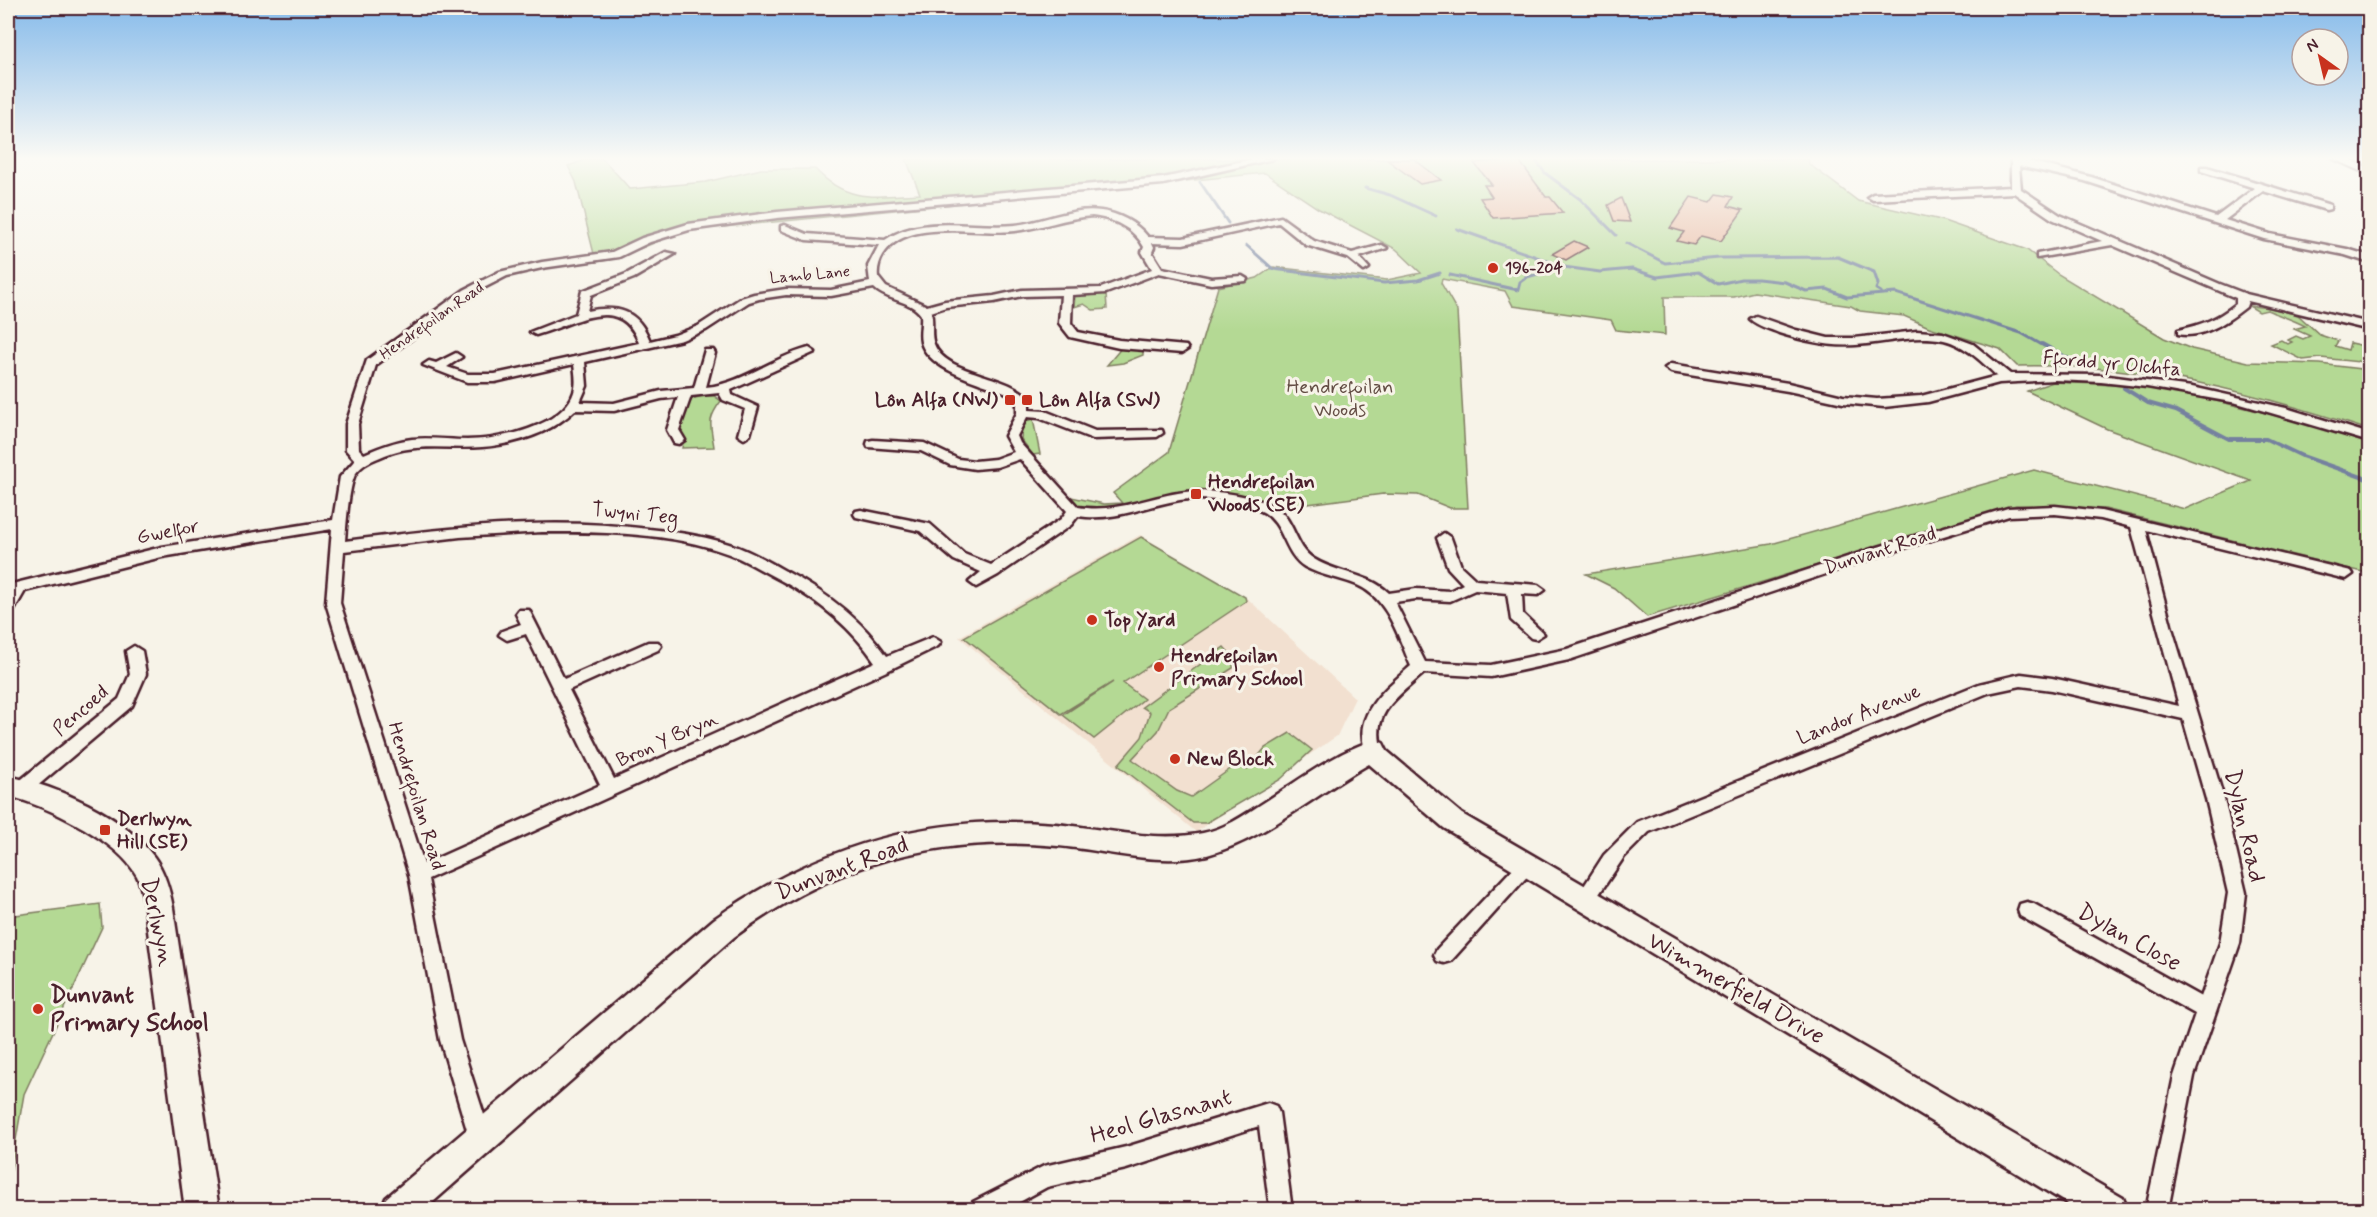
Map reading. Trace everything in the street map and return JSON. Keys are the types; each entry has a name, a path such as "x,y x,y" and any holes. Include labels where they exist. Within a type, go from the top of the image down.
{"street":[{"name":"Hendrefoilan Road","path":"481,1140 450,1040 418,875 333,603 339,523 347,477 359,463 353,450 352,424 371,363 468,292 503,274 542,265 615,255 646,240 688,227 771,216"},
{"path":"779,239 789,231 808,238 866,238 885,243 903,235 932,228 1010,229 1087,216"},
{"path":"1103,216 1123,222 1147,240 1183,241 1281,220 1310,243 1352,256 1364,268"},
{"path":"2054,216 2242,296 2370,327"},
{"path":"2201,216 2268,237 2347,252 2370,260"},
{"path":"2217,221 2224,216"},
{"path":"1147,240 1149,247 1147,252 1158,270"},
{"path":"2042,256 2112,242"},
{"path":"885,243 872,269 876,284 884,291 912,301 925,310 928,320 926,338 933,353 954,367 1016,392 1023,399 1023,413 1011,436 1022,454 1074,511 1110,515 1185,495 1266,509 1286,524 1298,553 1305,560 1372,585 1386,598 1420,667 1375,711 1368,731 1374,750"},
{"path":"1352,256 1382,248"},
{"path":"581,313 585,293 630,276 670,254"},
{"path":"633,261 648,265"},
{"path":"925,310 945,304 994,299 1022,293 1102,291 1158,270 1190,278 1237,281"},
{"name":"Lamb Lane","path":"456,357 433,366 466,378 495,378 678,338 702,328 734,306 758,296 786,292 831,293 876,284"},
{"path":"1067,292 1065,323 1074,335 1151,352 1182,349"},
{"path":"2182,332 2191,332 2225,318 2242,305 2242,296"},
{"path":"536,332 581,313 610,312 632,319 642,330 645,344"},
{"path":"1756,319 1786,333 1838,342 1923,334 1940,335 1968,346 2007,378"},
{"path":"571,406 614,407 661,395 724,389 790,357 809,352"},
{"path":"679,440 673,430 709,353"},
{"path":"790,357 800,369"},
{"path":"359,463 393,446 413,442 483,444 511,438 557,418 571,406 579,394 579,358"},
{"name":"Ffordd yr Olchfa","path":"1671,368 1788,387 1829,398 1876,403 1908,402 1936,397 1969,384 2007,378 2083,377 2203,392 2267,407 2370,438"},
{"path":"724,389 727,397 752,407 744,435"},
{"path":"1023,413 1041,414 1093,435 1157,433"},
{"path":"873,444 924,447 955,462 975,465 997,463 1022,454"},
{"name":"Dunvant Road","path":"1420,667 1491,671 1569,654 1893,546 2008,512 2055,510 2100,515 2346,574"},
{"path":"976,582 1066,522 1074,511"},
{"path":"861,514 925,527 959,557 993,572"},
{"name":"Gwelfor","path":"13,590 162,552 339,523"},
{"name":"Dylan Road","path":"2137,524 2163,625 2191,715 2237,893 2230,944 2184,1076 2157,1209"},
{"name":"Twyni Teg","path":"338,547 431,534 536,526 632,530 682,538 743,554 813,590 867,635 885,665"},
{"path":"1444,538 1455,568 1472,585 1538,590"},
{"path":"1386,598 1416,594 1446,598 1457,596 1472,585"},
{"path":"1514,589 1516,616 1536,634"},
{"path":"8,608 13,590"},
{"path":"507,635 527,620 562,687 610,789"},
{"name":"Bron Y Bryn","path":"418,875 933,642"},
{"path":"562,687 653,646"},
{"name":"Pencoed","path":"15,787 126,702 138,674 134,651"},
{"name":"Landor Avenue","path":"1584,900 1606,864 1628,838 1643,827 1985,688 2021,680 2052,684 2191,715"},
{"name":"Dunvant Road","path":"398,1209 481,1140 724,928 754,905 803,881 876,852 920,840 955,834 1026,833 1162,846 1194,846 1214,842 1239,831 1374,750"},
{"name":"Wimmerfield Drive","path":"1374,750 1378,758 1453,820 1526,866 2101,1207"},
{"name":"Derlwyn","path":"15,787 86,817 128,846 147,868 157,900 175,1005 202,1209"},
{"path":"1444,955 1526,866"},
{"name":"Dylan Close","path":"2027,910 2206,1010"},
{"name":"Heol Glasnant","path":"981,1209 1044,1177 1126,1158 1268,1113 1281,1209"}],"shaded area":[{"name":"Hendrefoilan Primary School","path":"1140,535 1249,600 1355,698 1337,736 1196,832 959,637"}],"green space":[{"name":"Hendrefoilan Woods","path":"584,216 836,216 684,231 614,259 596,262"},
{"name":"Hendrefoilan Woods","path":"1332,216 1923,216 2027,250 2058,274 2164,338 2192,349 2248,362 2320,364 2369,370 2369,430 2282,403 2196,382 2108,369 2017,366 2000,349 1929,327 1904,316 1860,311 1851,306 1754,292 1734,297 1664,297 1665,335 1616,330 1611,320 1513,306 1505,291 1442,279 1441,283 1457,311 1468,508 1450,508 1418,495 1383,494 1278,508 1249,496 1185,491 1121,508 1094,511 1077,505 1067,496 1104,504 1122,503 1113,493 1169,452 1218,287 1257,278 1273,267 1387,280 1421,273 1396,249"},
{"path":"1106,293 1107,309 1093,310 1084,304 1074,307 1075,296"},
{"path":"2249,306 2271,308 2298,315 2320,335 2338,341 2335,346 2348,350 2350,343 2369,347 2369,363 2321,358 2303,360 2271,344 2281,340 2288,344 2292,342 2288,340 2296,336 2303,339 2310,336 2294,329 2305,326 2267,310 2259,312"},
{"path":"1123,346 1143,350 1143,355 1123,363 1107,365"},
{"path":"2053,382 2133,386 2213,400 2266,413 2369,444 2370,518 2365,546 2367,573 2105,509 2016,505 1647,617 1614,588 1586,574 1771,544 2034,470 2185,509 2251,481 2107,429 2027,391"},
{"path":"714,396 721,401 711,419 714,447 682,448 684,437 680,429 682,418 692,399"},
{"path":"1033,419 1040,454 1033,455 1021,439 1026,421"},
{"path":"1141,537 1245,597 1246,601 1123,683 1144,699 1094,739 1063,715 1113,682 1061,714 964,637"},
{"path":"1224,647 1234,658 1233,668 1169,708 1158,731 1132,759 1177,791 1191,797 1236,765 1247,770 1265,748 1290,733 1312,750 1281,779 1206,823 1193,823 1118,765 1142,737 1150,712 1142,707"},
{"name":"Dunvant Primary School","path":"100,904 102,927 24,1094 8,1185 8,916"}],"building":[{"path":"1492,216 1524,216 1493,218"},
{"path":"1612,216 1628,216 1630,222 1614,221"},
{"path":"1678,216 1739,216 1721,241 1701,236 1694,245 1677,241 1684,232 1670,228"},
{"path":"1574,241 1588,247 1566,260 1552,254"}],"waterway":[{"path":"1223,216 1228,223"},
{"path":"1597,216 1616,235"},
{"path":"1457,229 1562,266"},
{"path":"1626,243 1665,263 1719,258 1838,257 1874,272 1878,284 1876,289 1881,292"},
{"path":"1246,245 1273,269 1384,283 1418,280 1440,273"},
{"path":"1450,275 1518,290 1520,282 1527,277 1564,267 1600,272 1632,269 1657,277 1698,272 1718,284 1741,279 1785,282 1806,291 1827,289 1847,297 1896,293 2021,333 2044,346"},
{"path":"2042,344 2078,364"},
{"path":"2124,388 2148,403 2176,411 2229,439 2266,439 2302,456 2370,480"}],"place":[{"name":"196-204","path":"1493,268"},
{"name":"Lôn Alfa (NW)","path":"1010,400"},
{"name":"Lôn Alfa (SW)","path":"1027,400"},
{"name":"Hendrefoilan Woods (SE)","path":"1196,494"},
{"name":"Top Yard","path":"1092,620"},
{"name":"Hendrefoilan Primary School","path":"1159,667"},
{"name":"New Block","path":"1175,759"},
{"name":"Derlwyn Hill (SE)","path":"105,830"},
{"name":"Dunvant Primary School","path":"38,1009"}]}
